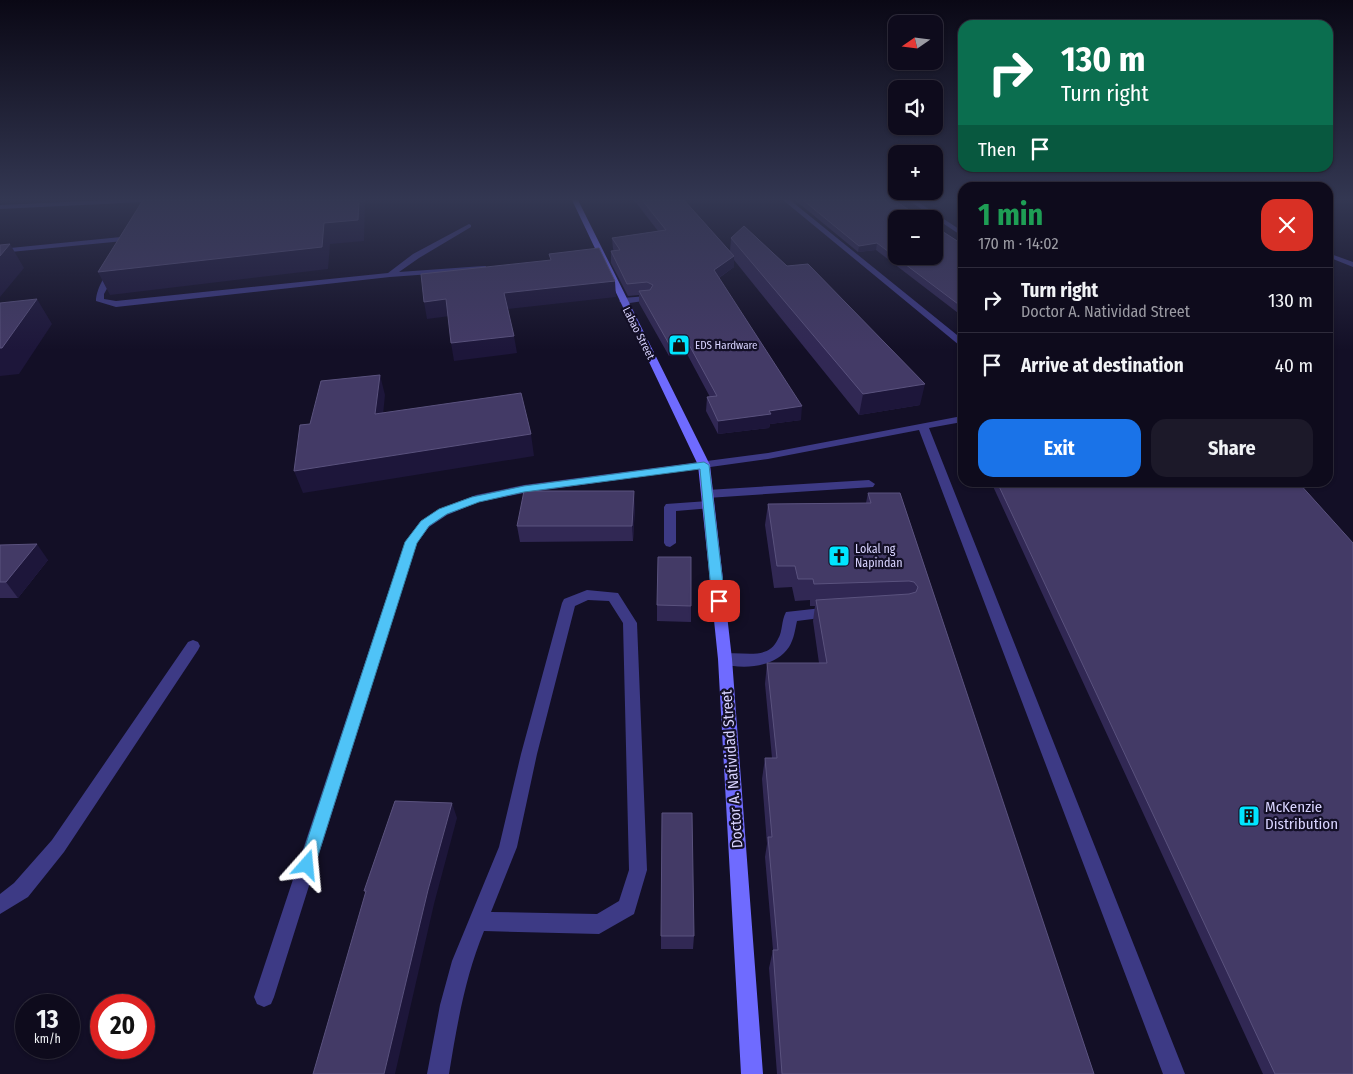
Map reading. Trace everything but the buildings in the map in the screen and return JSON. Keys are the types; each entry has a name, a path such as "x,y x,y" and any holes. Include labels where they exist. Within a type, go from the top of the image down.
{"main road":[{"name":"Labao Street","path":"596,250 704,465"},
{"name":"Doctor A. Natividad Street","path":"704,465 725,659 752,1074"}],"street":[{"path":"390,275 426,250"},
{"path":"848,250 958,340"},
{"path":"1333,256 1353,266"},
{"path":"118,262 100,294 100,301 105,303 116,304 390,275 490,267"},
{"path":"623,301 647,298"},
{"path":"264,997 411,542 425,524 443,512 460,505 505,493 768,456 958,420"},
{"path":"923,427 1174,1074"},
{"path":"670,543 670,507 708,500 869,484"},
{"path":"438,1074 450,1005 462,961 508,847 531,745 569,603 587,595 613,596 630,623 638,870 627,907 599,924 479,920"},
{"path":"725,659 748,661 767,658 778,650 785,641 786,628 791,616 803,613 848,611"},
{"path":"0,905 21,890 58,846 194,646"}],"place":[{"name":"EDS Hardware","path":"679,345"},
{"name":"Lokal ng Napindan","path":"839,556"},
{"name":"McKenzie Distribution","path":"1249,816"}],"route":[{"path":"307,865 411,542 425,524 443,512 476,499 524,489 704,465 719,601"}]}
